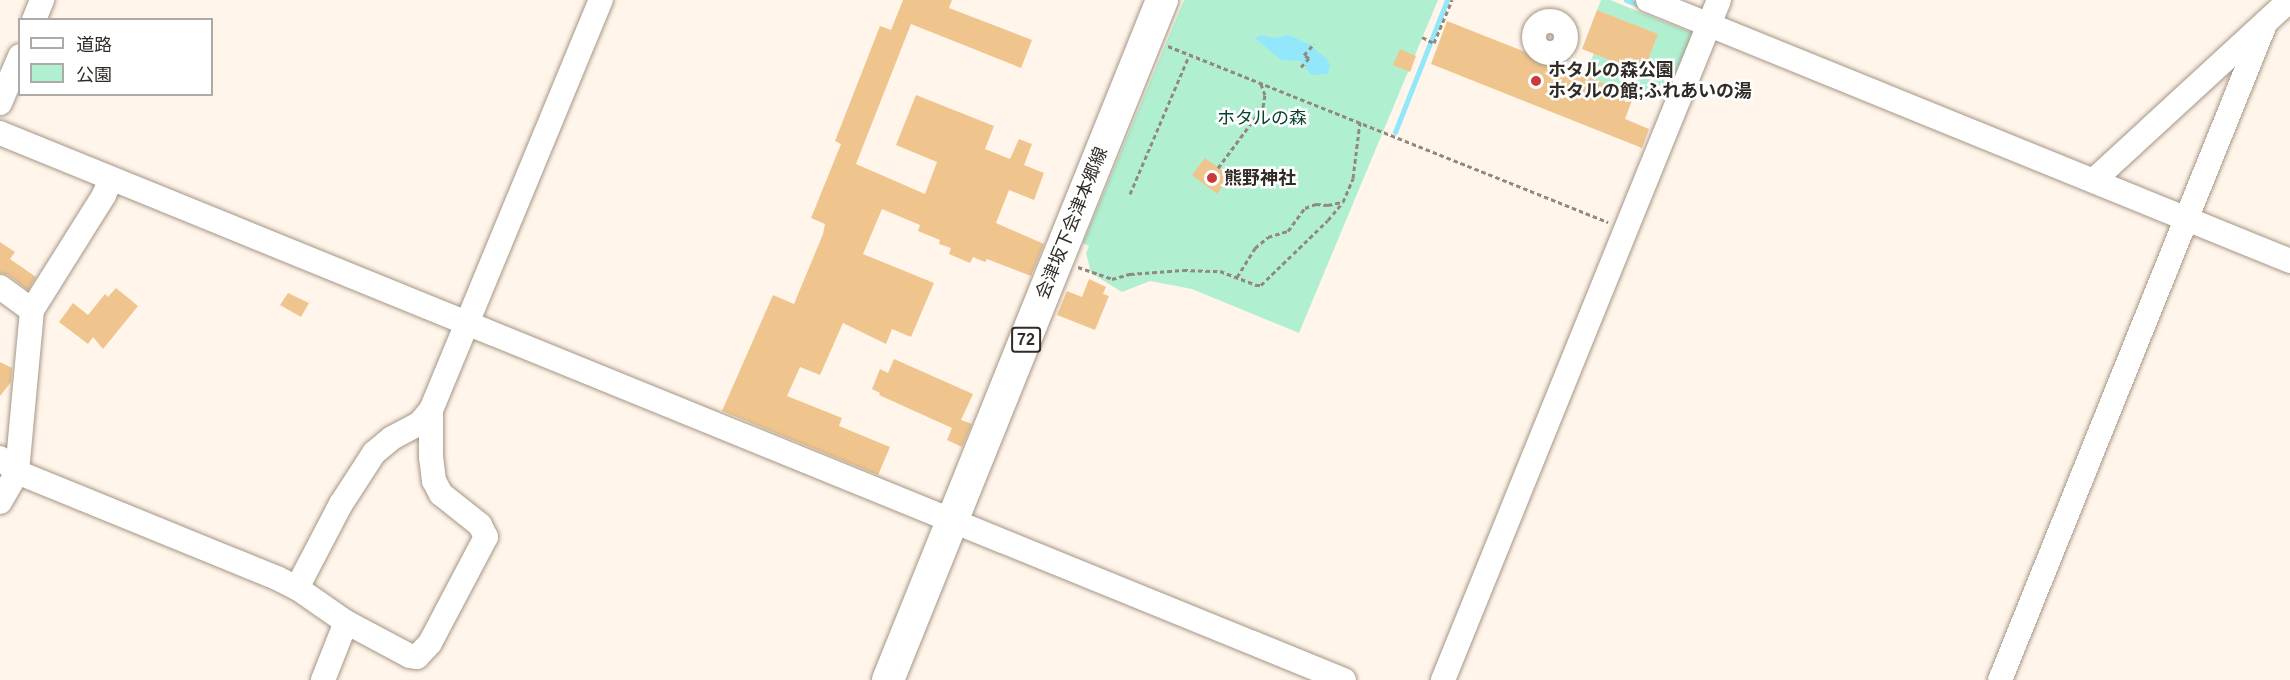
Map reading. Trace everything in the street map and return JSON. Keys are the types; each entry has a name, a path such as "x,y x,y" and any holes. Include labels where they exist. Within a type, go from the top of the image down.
{"main road":[{"name":"会津坂下会津本郷線","path":"888,680 1162,0"}],"street":[{"path":"35,18 42,0"},
{"path":"297,588 341,504 374,453 392,438 420,423 431,410 601,0"},
{"path":"1648,0 2290,261"},
{"path":"1443,680 1719,0"},
{"path":"2093,181 2290,0"},
{"path":"2000,680 2265,24"},
{"path":"0,104 18,61"},
{"path":"0,133 953,523 1344,680"},
{"path":"0,502 9,465 32,310 104,195 111,179"},
{"path":"0,288 32,310"},
{"path":"9,465 297,588 346,622 410,656 417,657 430,643 486,537 480,525 441,494 434,481 431,457 431,410"},
{"path":"323,680 346,622"}],"path":[{"path":"1422,38 1434,43 1452,0"},
{"path":"1147,37 1189,56 1626,229"},
{"path":"1302,67 1309,58 1304,55 1314,44"},
{"path":"1130,194 1189,56"},
{"path":"1218,168 1263,107 1265,95 1261,84"},
{"path":"1058,260 1112,279 1130,274 1183,270 1220,271 1261,285 1343,202 1353,178 1360,122"},
{"path":"1237,277 1255,248 1268,237 1288,231 1305,208 1316,204 1328,205 1343,202"}],"green space":[{"name":"ホタルの森","path":"1184,0 1438,0 1299,333 1192,289 1150,281 1122,292 1091,273 1086,253 1089,246 1083,243"},
{"path":"1601,0 1610,0 1697,35 1683,77 1634,95 1585,76 1594,53 1657,34 1597,10"}],"water":[{"path":"1261,35 1274,38 1288,35 1309,44 1327,59 1330,65 1328,74 1311,75 1301,61 1281,60 1255,38"}],"building":[{"path":"903,0 952,0 949,8 1032,40 1021,68 911,24 856,164 925,194 937,162 896,145 916,95 994,126 985,149 1010,159 1019,139 1032,144 1024,165 1044,173 1034,200 1009,190 996,223 1044,244 1031,276 987,259 985,262 973,257 970,263 949,254 951,248 939,244 940,240 918,231 920,225 882,209 863,254 934,283 911,337 892,329 886,344 843,323 820,375 800,367 787,396 842,418 839,426 890,447 878,475 722,411 773,295 794,304 823,234 825,224 811,218 841,144 835,141 880,26 891,30"},
{"path":"1597,10 1658,34 1643,73 1582,49"},
{"name":"ホタルの森公園 ホタルの館;ふれあいの湯","path":"1447,21 1634,95 1625,119 1649,129 1642,148 1431,64"},
{"path":"1400,49 1416,56 1410,72 1393,65"},
{"name":"熊野神社","path":"1205,158 1230,176 1217,194 1192,175"},
{"path":"0,242 15,252 10,259 36,277 28,290 8,275 0,273"},
{"path":"1089,279 1106,287 1103,294 1109,296 1095,330 1057,315 1067,291 1082,297"},
{"path":"116,288 138,306 103,349 93,337 88,344 59,322 73,303 88,315 105,294 108,297"},
{"path":"288,293 309,303 301,317 280,305"},
{"path":"894,359 973,394 961,420 972,424 962,447 947,440 952,428 879,395 880,393 872,389 880,369 888,373"},
{"path":"0,362 12,368 11,382 0,396"}],"waterway":[{"path":"1395,132 1447,0"},
{"path":"1626,0 1644,7"}],"place":[{"name":"ホタルの森公園 ホタルの館;ふれあいの湯","path":"1536,81"},
{"name":"熊野神社","path":"1212,178"}]}
